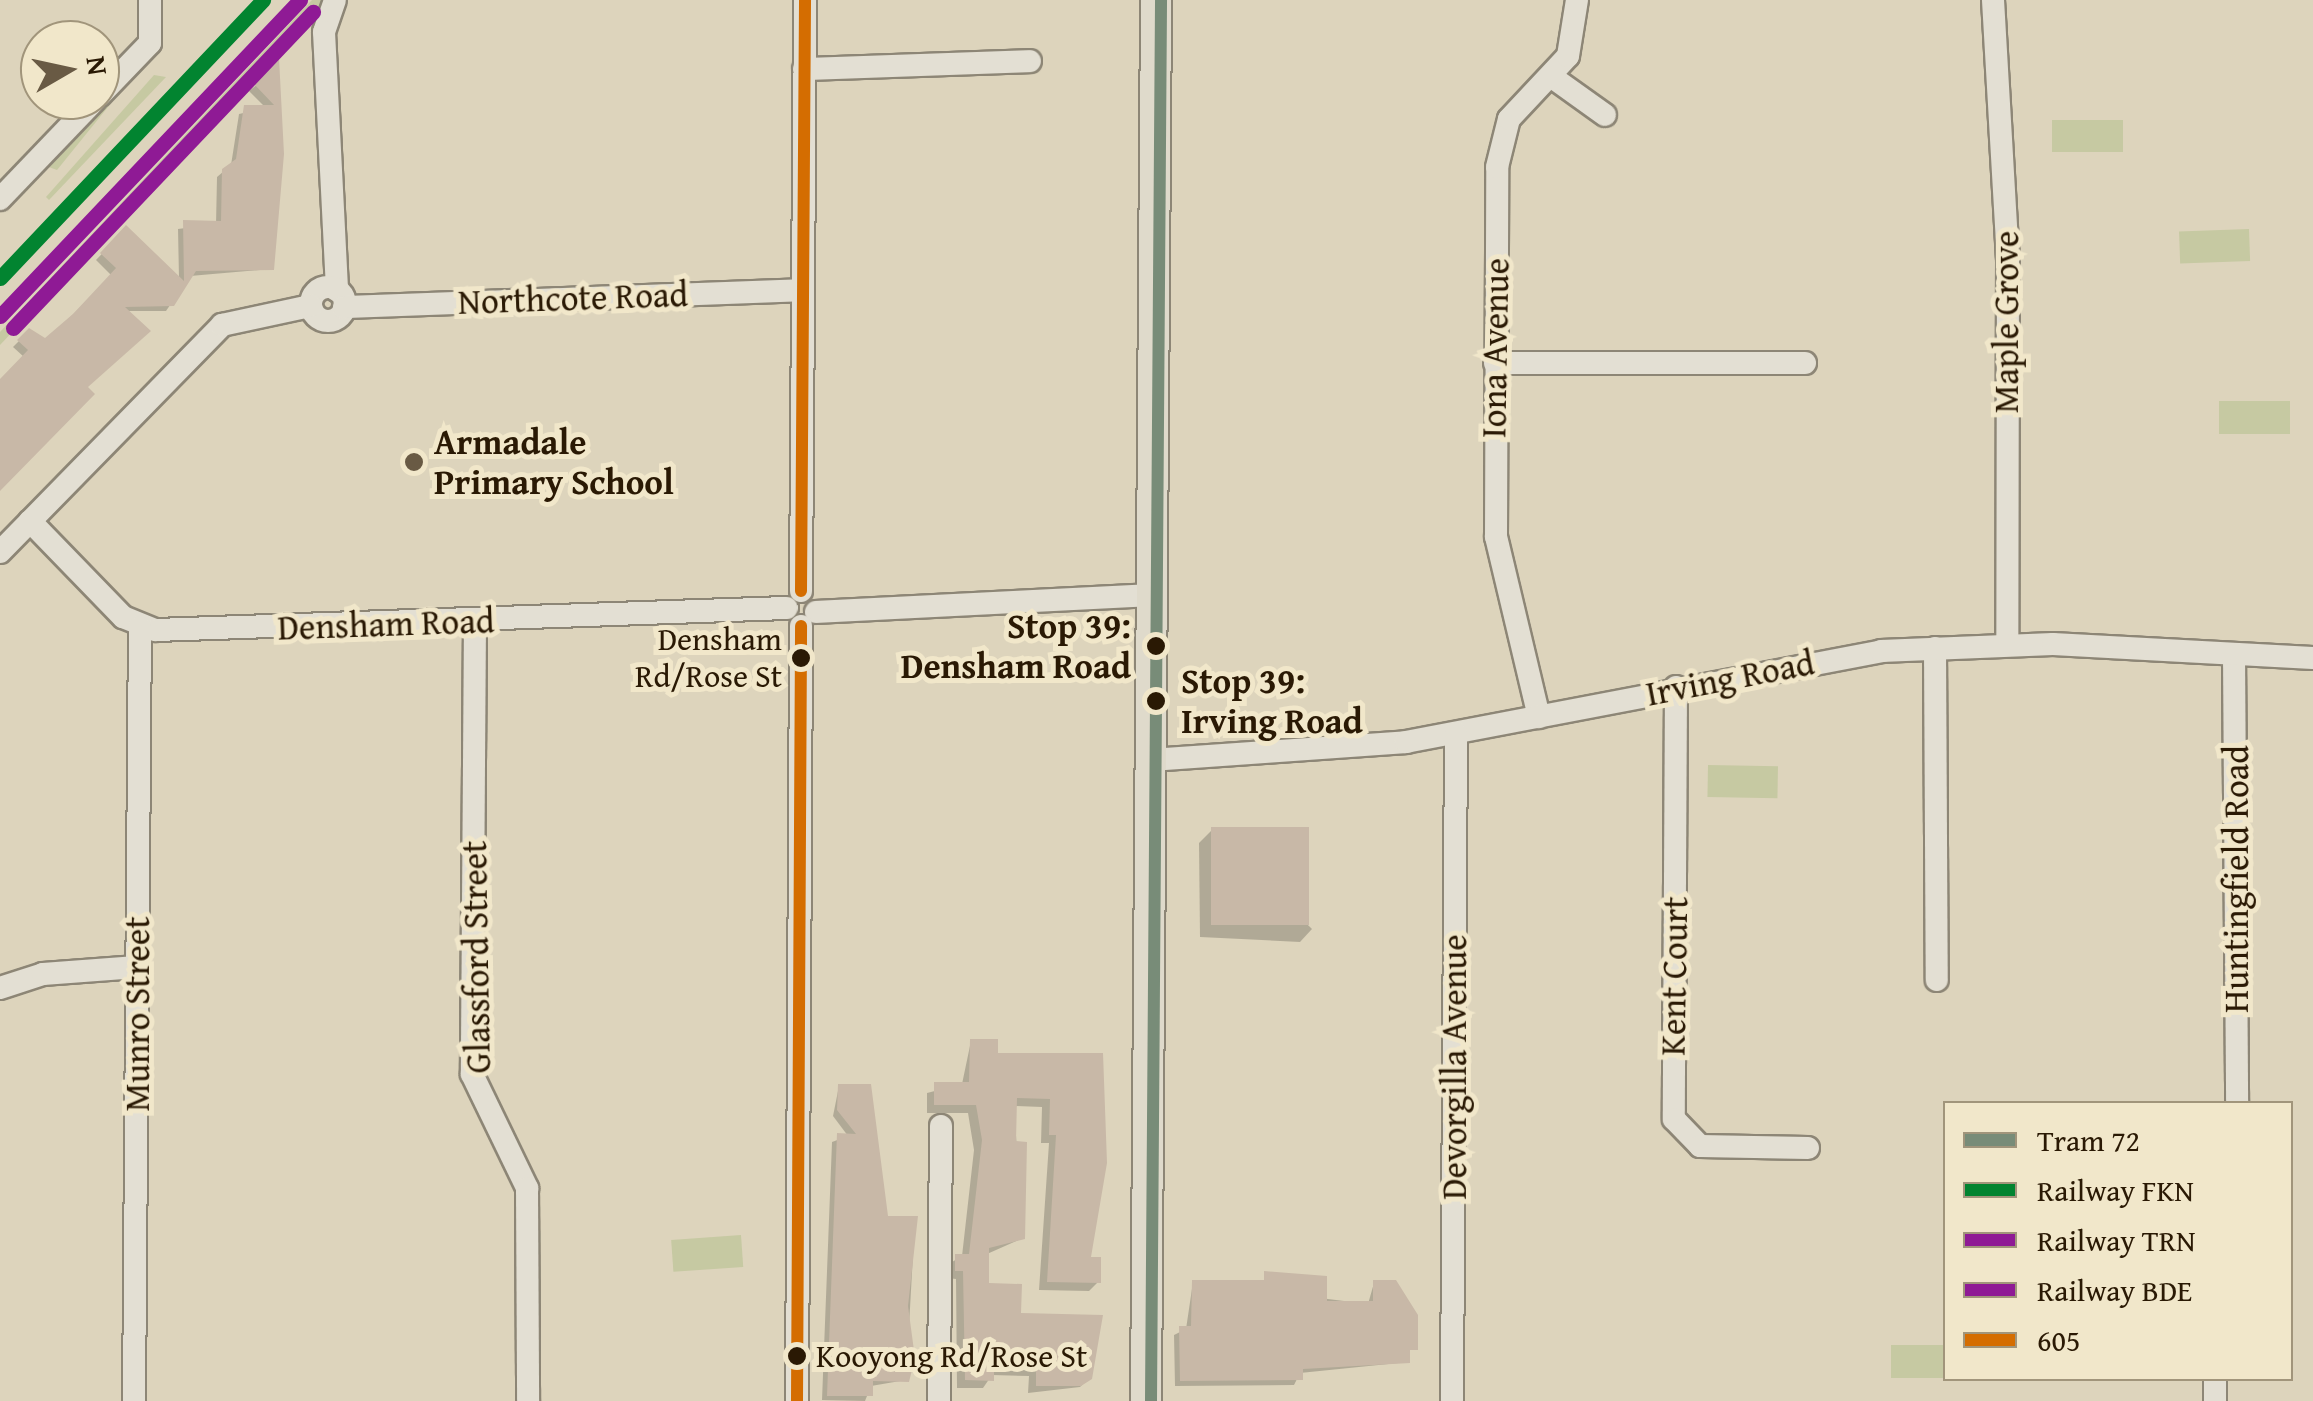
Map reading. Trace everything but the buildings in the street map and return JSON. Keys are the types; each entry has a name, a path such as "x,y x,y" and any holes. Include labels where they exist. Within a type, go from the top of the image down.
{"main road":[{"path":"1146,1401 1156,0"}],"street":[{"path":"120,74 150,43 150,0"},
{"path":"797,1401 805,0"},
{"name":"Iona Avenue","path":"1539,717 1496,537 1494,362 1500,138 1517,107 1552,77 1572,45 1577,0"},
{"name":"Maple Grove","path":"1992,0 2008,260 2007,644"},
{"path":"328,298 329,47 339,7"},
{"path":"804,69 1030,62"},
{"path":"1552,77 1605,115"},
{"path":"0,199 76,120"},
{"name":"Northcote Road","path":"0,552 222,325 328,298 803,290"},
{"path":"1494,362 1804,363"},
{"path":"30,521 140,626"},
{"name":"Densham Road","path":"140,626 475,621 1152,595"},
{"name":"Glassford Street","path":"475,621 472,1074 526,1188 528,1401"},
{"name":"Munro Street","path":"134,1401 140,626"},
{"name":"Irving Road","path":"1151,760 1456,734 1676,687 1935,648 2007,644 2313,658"},
{"path":"1935,648 1937,980"},
{"name":"Huntingfield Road","path":"2234,654 2237,1101"},
{"name":"Kent Court","path":"1676,687 1674,1119 1700,1146 1808,1148"},
{"name":"Devorgilla Avenue","path":"1452,1401 1456,734"},
{"path":"0,988 43,974 137,967"},
{"path":"939,1401 941,1126"}],"green space":[{"path":"312,0 327,0 0,345 0,332"},
{"path":"154,75 166,77 49,200 46,197 114,120 120,120 120,113"},
{"path":"90,120 97,120 57,170 46,166"},
{"path":"2052,120 2123,120 2123,152 2052,152"},
{"path":"2249,229 2250,261 2180,263 2179,231"},
{"path":"2219,401 2290,401 2290,434 2219,434"},
{"path":"1708,765 1778,766 1777,798 1707,797"},
{"path":"741,1235 743,1267 673,1272 671,1240"},
{"path":"1891,1345 1943,1345 1943,1378 1891,1378"}],"tram line":[{"name":"72","path":"1151,1401 1161,0"}],"rail line":[{"name":"FKN","path":"0,278 263,0"},
{"name":"TRN","path":"0,316 300,0"},
{"name":"BDE","path":"13,328 313,12"}],"transit line":[{"name":"605","path":"801,591 805,0"},
{"name":"605","path":"797,1401 801,626"}],"place":[{"name":"Armadale Primary School","path":"414,462"},
{"name":"Stop 39: Densham Road","path":"1156,646"},
{"name":"Densham Rd/Rose St","path":"801,658"},
{"name":"Stop 39: Irving Road","path":"1156,701"},
{"name":"Kooyong Rd/Rose St","path":"797,1356"}]}
